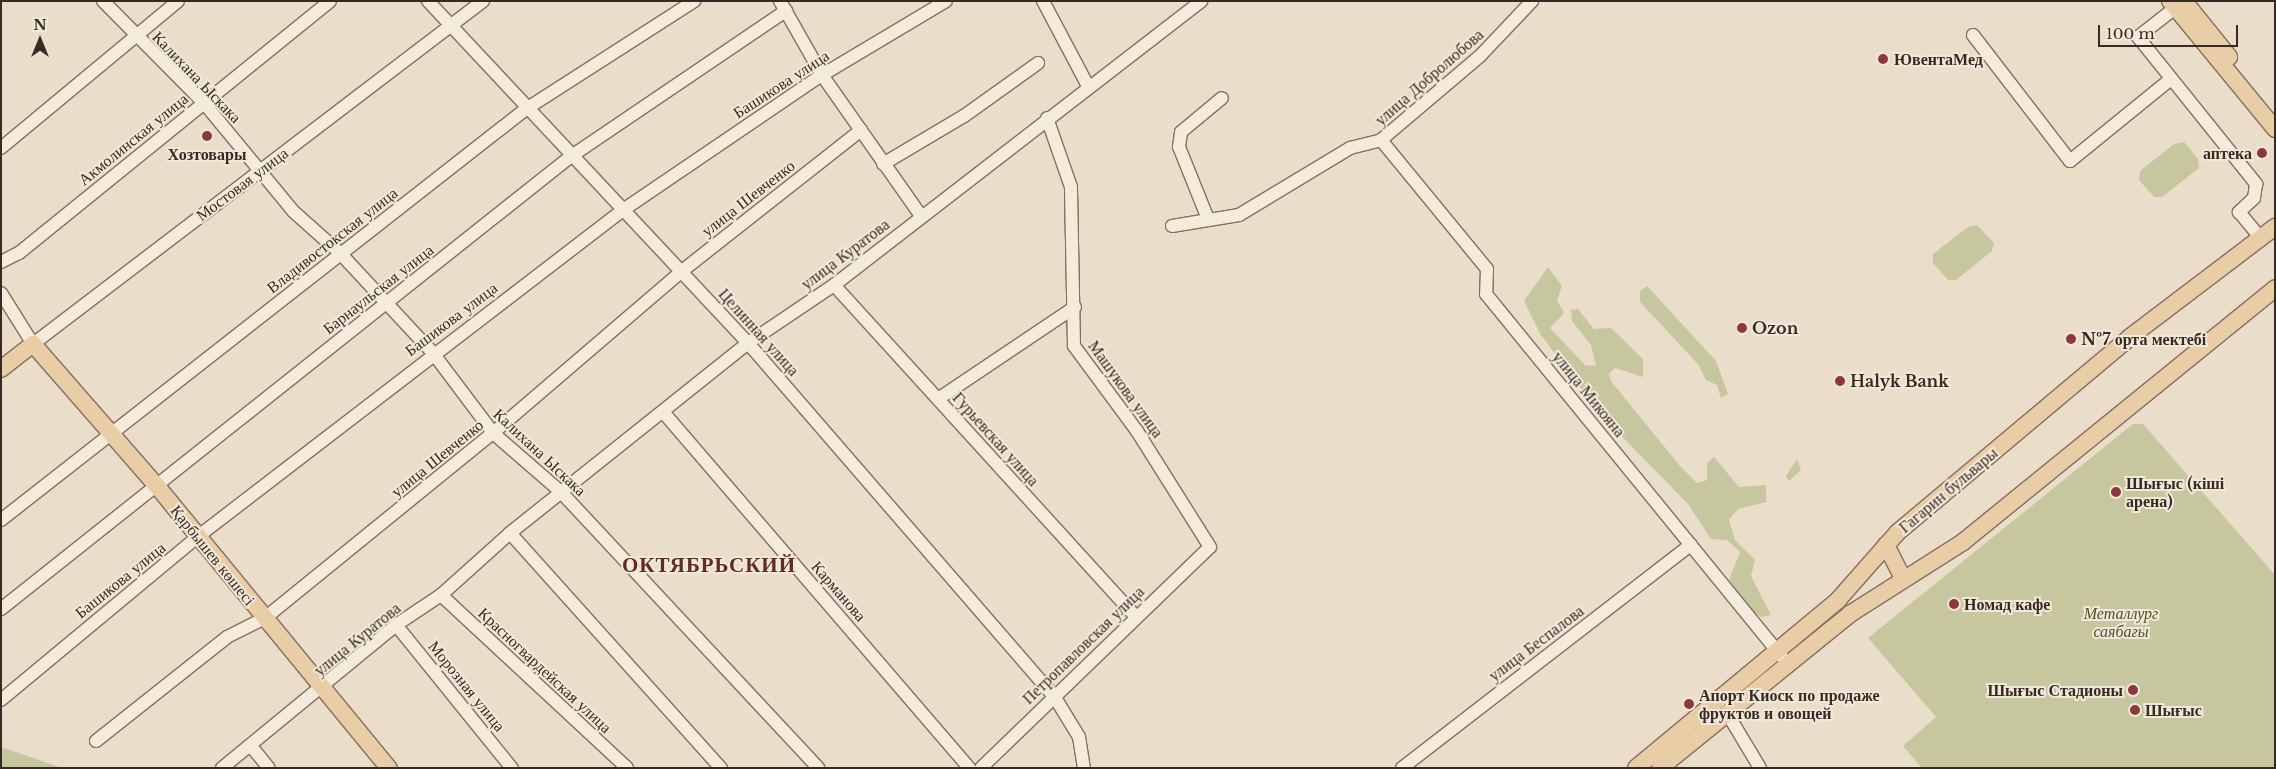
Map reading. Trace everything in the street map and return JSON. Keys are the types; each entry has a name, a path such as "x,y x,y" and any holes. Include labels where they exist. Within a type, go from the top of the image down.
{"main road":[{"path":"2176,4 2275,113"},
{"path":"2176,4 2275,129"},
{"name":"Гагарин бульвары","path":"1660,768 1727,713 1838,600 1886,545 2130,338 2275,227"},
{"name":"Гагарин бульвары","path":"1636,768 1782,658 1981,528 2275,288"},
{"name":"Мостовая улица","path":"1,369 34,344"},
{"name":"Қарбышев көшесі","path":"34,344 157,486 196,538 390,768"},
{"path":"1886,545 1903,578"}],"street":[{"name":"Калихана Ыскака","path":"103,1 135,37 204,103 294,212 340,253 433,352 493,434 561,492 818,768"},
{"path":"1,148 178,1"},
{"name":"Акмолинская улица","path":"1,262 18,253 330,1"},
{"name":"Целинная улица","path":"428,1 570,157 682,271 748,343 1054,696 1079,737 1084,768"},
{"name":"Мостовая улица","path":"34,344 483,1"},
{"name":"Владивостокская улица","path":"1,520 113,437 340,253 526,109 694,1"},
{"name":"Башикова улица","path":"1,700 196,538 433,352 623,210 822,75 946,1"},
{"path":"1043,1 1089,88"},
{"name":"улица Куратова","path":"222,768 322,688 396,625 441,595 510,533 664,413 748,343 834,285 1047,118 1089,88 1201,1"},
{"name":"улица Добролюбова","path":"1172,226 1239,215 1350,148 1381,140 1480,56 1532,1"},
{"path":"2176,4 2138,37 2256,184 2254,198 2239,212 2261,238"},
{"path":"783,6 822,75 921,216"},
{"name":"Барнаульская улица","path":"1,609 570,157 783,6"},
{"path":"1973,35 2070,161 2171,79"},
{"path":"883,164 964,116 1038,63"},
{"path":"1208,220 1184,163 1180,140 1181,132 1222,98"},
{"name":"Машукова улица","path":"1047,118 1071,187 1075,307 1074,346 1083,362 1137,431 1210,547"},
{"name":"улица Шевченко","path":"96,742 227,637 265,618 493,434 682,271 860,130"},
{"name":"улица Микояна","path":"1381,140 1487,269 1486,294 1782,658"},
{"name":"Гурьевская улица","path":"834,285 1135,616"},
{"path":"1,293 34,344"},
{"path":"938,399 1075,307"},
{"name":"Карманова","path":"664,413 969,768"},
{"path":"510,533 721,768"},
{"name":"улица Беспалова","path":"1402,768 1691,545"},
{"name":"Петропавловская улица","path":"981,768 1135,616 1210,547"},
{"name":"Красногвардейская улица","path":"441,595 627,768"},
{"name":"Морозная улица","path":"396,625 512,768"},
{"path":"1727,713 1760,768"},
{"path":"251,746 269,768"}],"green space":[{"path":"2184,142 2198,159 2199,168 2162,197 2154,197 2139,180 2140,171 2174,144"},
{"path":"1977,225 1994,243 1992,251 1956,280 1948,280 1933,263 1933,254 1968,227"},
{"path":"1548,267 1562,286 1557,300 1564,313 1550,328 1585,365 1596,366 1591,345 1572,321 1571,310 1578,309 1594,329 1611,328 1643,359 1643,377 1615,368 1609,374 1611,381 1680,466 1697,483 1707,480 1707,463 1714,457 1739,487 1766,485 1766,502 1738,509 1729,520 1735,540 1755,560 1751,576 1771,615 1761,617 1753,611 1729,580 1740,552 1727,540 1711,539 1688,504 1600,414 1541,335 1524,301"},
{"path":"1647,286 1716,361 1728,394 1721,398 1717,385 1706,380 1698,364 1640,302 1640,291"},
{"name":"Металлург саябағы","path":"2133,424 2143,424 2275,575 2275,768 1922,768 1903,746 1936,717 1868,638"},
{"path":"1797,459 1801,470 1789,481 1786,476"},
{"path":"1,747 62,768 1,768"}],"place":[{"name":"ЮвентаМед","path":"1883,59"},
{"name":"Хозтовары","path":"207,136"},
{"name":"аптека","path":"2262,153"},
{"name":"Ozon","path":"1742,328"},
{"name":"№7 орта мектебі","path":"2071,339"},
{"name":"Halyk Bank","path":"1840,381"},
{"name":"Шығыс (кіші арена)","path":"2116,492"},
{"name":"Номад кафе","path":"1954,604"},
{"name":"Шығыс Стадионы","path":"2133,690"},
{"name":"Апорт Киоск по продаже фруктов и овощей","path":"1689,704"},
{"name":"Шығыс","path":"2135,710"}],"district":[{"name":"ОКТЯБРЬСКИЙ","path":"709,565"}]}
